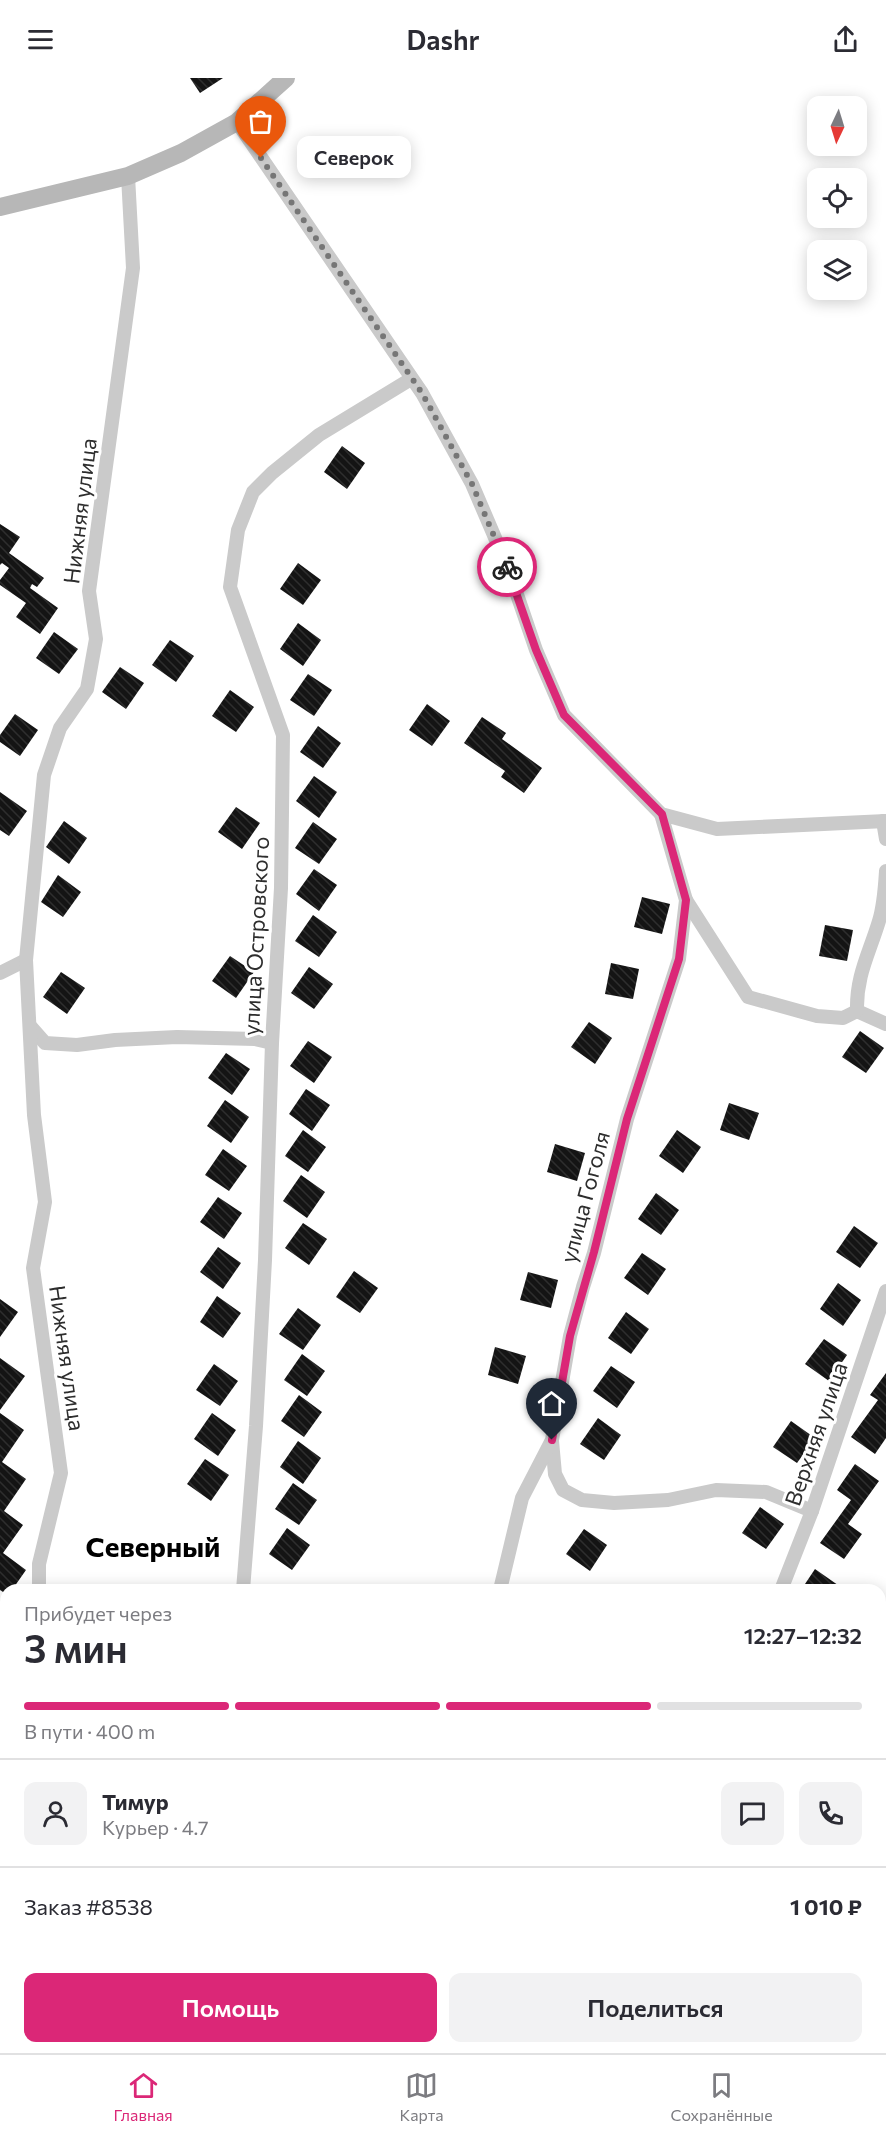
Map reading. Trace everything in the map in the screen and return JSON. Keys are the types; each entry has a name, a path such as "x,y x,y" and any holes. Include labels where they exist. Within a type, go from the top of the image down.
{"street":[{"path":"0,207 128,176 181,153 237,122 286,78"},
{"path":"237,122 422,393 472,484 508,568 536,650 564,715 662,814 717,829 885,821 886,839"},
{"name":"Нижняя улица","path":"39,1584 39,1564 61,1473 33,1268 45,1202 34,1115 26,960 44,775 60,728 87,689 96,639 89,591 133,268 128,176"},
{"name":"улица Островского","path":"243,1584 266,1260 272,1043 281,888 283,735 230,587 238,530 254,492 272,473 319,435 411,379"},
{"name":"улица Гоголя","path":"501,1584 522,1498 552,1440 570,1336 594,1252 627,1119 679,959 686,900 662,814"},
{"path":"857,1011 857,991 862,968 880,919 886,871"},
{"path":"686,900 748,997 817,1016 843,1018 857,1011"},
{"path":"0,973 26,960"},
{"path":"857,1011 886,1024"},
{"path":"30,1026 45,1043 77,1045 115,1040 177,1037 255,1039 272,1043"},
{"name":"Верхняя улица","path":"784,1584 812,1511 886,1291"},
{"path":"552,1440 555,1474 563,1490 582,1500 614,1503 668,1500 716,1490 746,1491 766,1492 812,1511"}],"building":[{"path":"190,78 223,78 200,93"},
{"path":"342,446 365,463 347,489 324,472"},
{"path":"0,524 20,537 9,553 44,578 37,587 32,584 30,588 58,608 40,634 16,617 26,603 0,585 0,580 9,568 2,563 0,565"},
{"path":"298,563 321,580 303,605 280,589"},
{"path":"298,623 321,640 303,666 280,649"},
{"path":"54,632 78,649 59,674 36,658"},
{"path":"170,640 194,656 176,682 152,665"},
{"path":"120,667 144,683 126,709 102,692"},
{"path":"308,674 332,690 314,716 290,700"},
{"path":"230,690 254,707 236,732 212,716"},
{"path":"427,704 450,721 432,746 409,730"},
{"path":"15,714 38,730 20,756 0,742 0,735"},
{"path":"482,717 506,733 502,739 542,768 524,793 501,777 505,771 464,743"},
{"path":"318,726 341,743 323,768 300,752"},
{"path":"314,776 337,792 319,818 296,801"},
{"path":"0,792 27,811 9,836 0,830"},
{"path":"236,807 260,823 242,849 218,832"},
{"path":"64,821 87,838 69,864 46,847"},
{"path":"313,822 337,839 319,864 295,848"},
{"path":"314,869 337,885 319,911 296,894"},
{"path":"58,875 81,892 63,917 41,902"},
{"path":"642,897 670,904 662,934 634,927"},
{"path":"313,915 337,932 319,957 295,941"},
{"path":"825,925 853,930 847,961 819,956"},
{"path":"230,956 254,972 236,998 212,981"},
{"path":"611,963 639,969 633,999 605,994"},
{"path":"309,967 333,984 314,1009 291,993"},
{"path":"61,972 85,988 67,1014 43,997"},
{"path":"589,1022 612,1038 595,1064 571,1047"},
{"path":"860,1031 884,1048 866,1073 842,1057"},
{"path":"308,1041 332,1057 314,1083 290,1066"},
{"path":"226,1053 250,1069 232,1095 208,1078"},
{"path":"306,1089 330,1105 312,1131 289,1114"},
{"path":"225,1100 249,1117 231,1143 207,1126"},
{"path":"729,1103 759,1113 749,1140 720,1130"},
{"path":"303,1130 326,1147 308,1172 285,1156"},
{"path":"677,1130 701,1147 683,1173 659,1156"},
{"path":"555,1144 585,1153 577,1181 547,1172"},
{"path":"223,1149 247,1166 229,1191 205,1175"},
{"path":"301,1175 325,1192 307,1218 283,1201"},
{"path":"656,1193 679,1210 661,1235 638,1219"},
{"path":"218,1197 242,1213 224,1239 200,1222"},
{"path":"303,1223 327,1239 309,1265 285,1248"},
{"path":"854,1226 878,1243 860,1268 836,1252"},
{"path":"218,1247 241,1263 223,1289 200,1272"},
{"path":"642,1253 666,1269 648,1295 624,1278"},
{"path":"354,1271 378,1288 360,1313 336,1297"},
{"path":"528,1272 558,1280 551,1308 520,1300"},
{"path":"838,1283 861,1300 843,1326 820,1309"},
{"path":"217,1296 241,1313 223,1338 200,1322"},
{"path":"0,1299 18,1312 0,1337"},
{"path":"298,1308 321,1325 303,1350 279,1334"},
{"path":"626,1312 649,1329 631,1354 608,1338"},
{"path":"824,1339 847,1355 829,1381 805,1364"},
{"path":"495,1347 526,1356 518,1384 488,1375"},
{"path":"302,1354 325,1371 307,1396 284,1380"},
{"path":"0,1358 25,1376 0,1410"},
{"path":"214,1364 238,1381 220,1406 196,1390"},
{"path":"611,1366 635,1382 617,1408 593,1391"},
{"path":"886,1373 886,1438 875,1454 851,1437 878,1400 870,1395"},
{"path":"299,1395 322,1412 304,1437 281,1421"},
{"path":"0,1413 24,1430 2,1462 26,1479 4,1511 23,1525 3,1553 26,1570 16,1584 0,1584"},
{"path":"212,1413 236,1430 218,1456 194,1439"},
{"path":"598,1418 621,1435 604,1460 580,1444"},
{"path":"791,1421 815,1438 797,1463 773,1447"},
{"path":"298,1441 321,1458 303,1484 280,1467"},
{"path":"205,1459 229,1475 211,1501 187,1484"},
{"path":"855,1464 879,1481 848,1524 862,1534 844,1559 820,1543 851,1500 837,1490"},
{"path":"293,1483 317,1500 299,1525 275,1509"},
{"path":"760,1507 784,1524 766,1549 742,1533"},
{"path":"287,1528 310,1545 292,1570 269,1554"},
{"path":"584,1529 607,1545 590,1571 566,1554"},
{"path":"815,1569 836,1584 805,1584"}],"way so far":[{"path":"261,158 422,393 472,484 507,567"}],"place":[{"name":"Северок","path":"261,158"}],"district":[{"name":"Северный","path":"153,1547"}],"route":[{"path":"507,567 536,650 564,715 662,814 686,900 679,959 627,1119 594,1252 570,1336 552,1440"}]}
